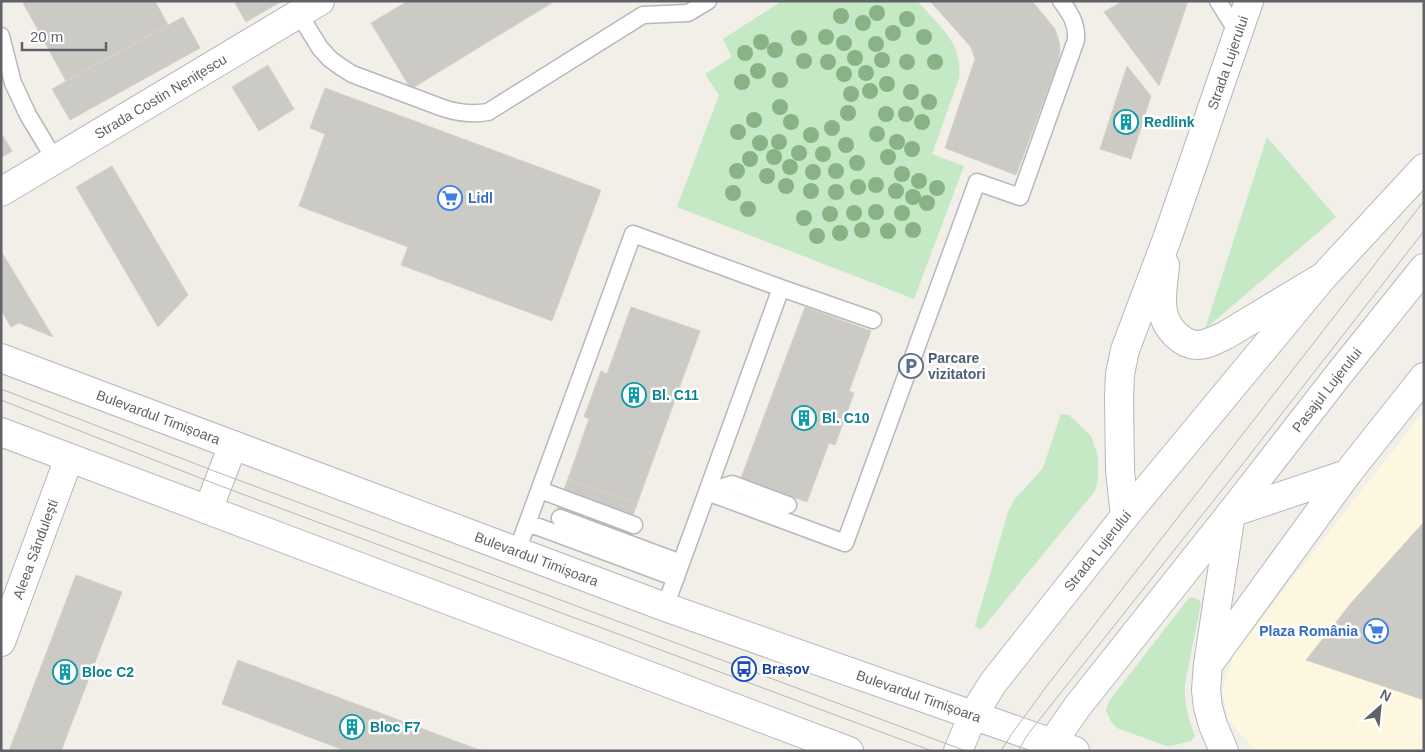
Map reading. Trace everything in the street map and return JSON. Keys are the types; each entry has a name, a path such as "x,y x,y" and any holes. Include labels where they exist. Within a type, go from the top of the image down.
{"main road":[{"name":"Strada Lujerului","path":"958,751 973,715 993,683 1125,516 1120,471 1119,396 1120,374 1125,350 1168,236 1249,1"},
{"name":"Strada Costin Nenițescu","path":"1,192 309,7"},
{"path":"1125,516 1323,277 1424,168"},
{"name":"Strada Lujerului","path":"1168,236 1163,311 1168,327 1181,339 1197,345 1211,342 1226,335 1323,277"},
{"name":"Pasajul Lujerului","path":"1231,513 1338,374 1424,268"},
{"name":"Bulevardul Timișoara","path":"1,358 665,607 973,715 1059,748"},
{"path":"1208,664 1347,474 1424,377"},
{"path":"1,432 849,751"},
{"path":"208,510 232,445"},
{"name":"Aleea Săndulești","path":"1,642 69,458"},
{"path":"1059,748 1077,707 1231,513 1347,474"},
{"path":"1224,751 1213,725 1206,690 1208,664 1231,513"}],"lane":[{"path":"309,7 320,48 330,59 352,74 458,113 474,114 488,112 643,15 708,1"},
{"path":"707,492 845,543 977,182 1020,197 1076,40 1077,32 1074,19 1061,1"},
{"path":"1218,1 1238,33"},
{"path":"1,36 13,83 28,114 55,160"},
{"path":"517,551 632,234 873,320"},
{"path":"665,607 781,288"},
{"path":"707,492 732,484 788,505"},
{"path":"540,490 634,525"},
{"path":"560,518 678,571"},
{"path":"528,523 678,571"}],"shaded area":[{"path":"1424,411 1424,751 1258,751 1251,746 1228,719 1222,692 1233,655"}],"green space":[{"path":"782,1 917,1 948,35 953,44 959,65 959,78 932,154 964,166 914,299 677,207 719,95 705,74 732,57 723,39"},
{"path":"1267,137 1336,217 1205,329"},
{"path":"1061,414 1069,415 1091,436 1098,456 1098,479 1095,491 981,630 975,626 1008,512 1014,500 1043,468"},
{"path":"1192,597 1201,603 1185,684 1185,698 1190,723 1195,736 1191,741 1166,746 1117,728 1111,722 1106,710 1109,701 1188,599"}],"building":[{"path":"22,1 155,1 168,25 66,81"},
{"path":"234,1 282,1 246,22"},
{"path":"408,1 555,1 411,89 371,23"},
{"path":"930,1 1032,1 1055,29 1060,51 1057,65 1016,175 945,148 975,59 971,47"},
{"path":"1123,1 1188,1 1159,86 1104,12"},
{"path":"183,17 200,48 70,120 52,89"},
{"path":"268,65 294,109 259,131 232,87"},
{"name":"Redlink","path":"1127,66 1151,96 1131,159 1100,149"},
{"name":"Lidl","path":"325,88 601,190 552,321 401,265 408,247 299,206 325,134 310,128"},
{"path":"1,133 12,151 1,158"},
{"path":"112,166 188,295 158,327 76,187"},
{"path":"1,251 53,337 19,323 11,327 1,310"},
{"name":"Bl. C11","path":"631,307 700,331 637,504 568,479 589,419 584,417 601,371 607,374"},
{"name":"Bl. C10","path":"805,307 871,331 849,391 854,393 835,445 829,443 807,502 741,478"},
{"path":"568,479 637,504 620,551 551,526"},
{"name":"Plaza România","path":"1424,522 1424,700 1306,660 1352,602"},
{"name":"Bloc C2","path":"76,575 122,592 61,751 9,751"},
{"name":"Bloc F7","path":"238,660 482,751 346,751 222,704"}],"tram line":[{"path":"1001,751 1011,734 1046,687 1424,201"},
{"path":"1018,751 1028,734 1245,461 1424,231"},
{"path":"1,389 222,474 966,751"},
{"path":"1,400 218,485 932,751"}],"place":[{"name":"Redlink","path":"1126,122"},
{"name":"Lidl","path":"450,198"},
{"name":"Parcare vizitatori","path":"911,366"},
{"name":"Bl. C11","path":"634,395"},
{"name":"Bl. C10","path":"804,418"},
{"name":"Plaza România","path":"1376,631"},
{"name":"Brașov","path":"744,669"},
{"name":"Bloc C2","path":"65,672"},
{"name":"Bloc F7","path":"352,727"}]}
